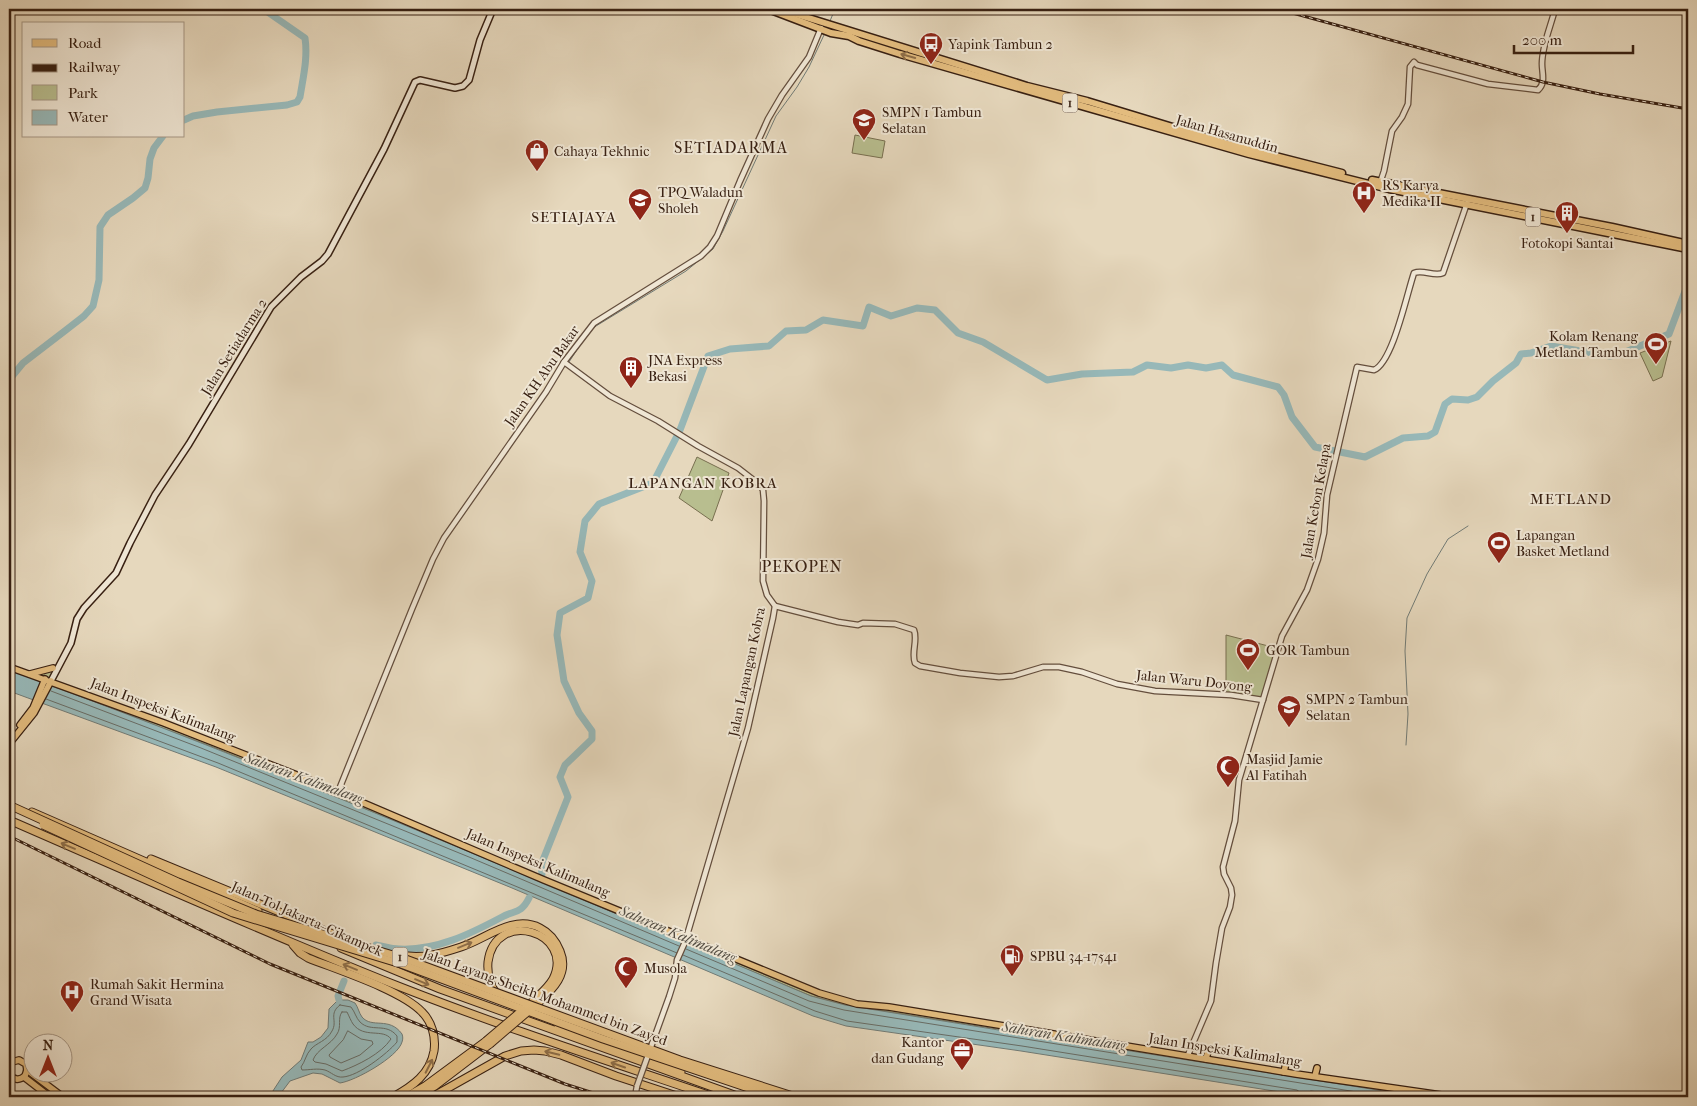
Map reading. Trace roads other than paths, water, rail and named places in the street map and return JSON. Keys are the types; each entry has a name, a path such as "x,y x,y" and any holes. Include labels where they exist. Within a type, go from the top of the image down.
{"highway":[{"name":"Jalan Hasanuddin","path":"768,9 822,26"},
{"name":"Jalan Hasanuddin","path":"780,9 822,26 831,33 849,36 900,54 1197,139 1379,184 1688,249"},
{"name":"Jalan Hasanuddin","path":"1468,202 1612,227 1688,244"},
{"name":"Jalan Tol Jakarta–Cikampek","path":"9,803 378,965 740,1097"},
{"name":"Jalan Layang Sheikh Mohammed bin Zayed","path":"9,803 178,882 256,914 403,958 680,1060 796,1097"},
{"name":"Jalan Layang Sheikh Mohammed bin Zayed","path":"9,810 234,912 410,968 603,1039 775,1097"},
{"name":"Jalan Tol Jakarta–Cikampek","path":"9,820 290,942 486,1020 714,1097"},
{"path":"90,837 177,869 359,944 390,953 422,958 463,946 509,926 522,924 536,926 547,933 558,944 562,954 563,968 557,983 435,1086 416,1097"},
{"path":"534,1004 553,978 557,964 556,956 548,941 539,934 531,931 517,930 504,935 498,940 489,956 489,980 494,991 502,1000 565,1028 717,1085 723,1092"},
{"path":"290,942 300,953 308,958 412,1002 430,1021 434,1031 435,1046 433,1060 426,1073 412,1087 393,1097"},
{"path":"406,1097 488,1042"},
{"path":"432,1097 504,1056 521,1051 534,1050 562,1055 616,1076 680,1097"}],"main road":[{"name":"Jalan Setiadarma 2","path":"9,744 38,703 47,682 71,643 77,619 84,608 116,573 152,501 194,436 271,307 301,277 328,254 384,148 415,82 420,80 455,88 467,82 480,40 493,9"},
{"name":"Jalan Inspeksi Kalimalang","path":"9,667 164,723 338,792 685,940 819,993 857,1004 889,1007 1138,1049 1188,1055 1284,1072 1455,1097"},
{"path":"30,674 56,668"},
{"name":"Jalan Setiadarma 2","path":"9,738 38,703"},
{"path":"1206,1059 1208,1051"},
{"path":"1284,1072 1286,1063"},
{"path":"1315,1076 1317,1068"},
{"path":"9,1073 14,1078 22,1078"},
{"path":"1367,1084 1369,1076"},
{"path":"33,1084 50,1097"},
{"path":"46,1084 63,1097"}],"street":[{"path":"1379,184 1392,131 1408,104 1410,66 1414,62 1417,65 1488,84 1538,90 1543,82 1542,62 1555,9"},
{"name":"Jalan KH Abu Bakar","path":"338,792 438,548 475,490 594,322 701,256 710,247 721,229 768,119 782,95 809,57 822,26"},
{"name":"Jalan Kebon Kelapa","path":"1188,1055 1211,1001 1222,928 1230,907 1231,888 1224,874 1223,867 1235,821 1239,780 1282,636 1310,584 1318,558 1324,533 1327,495 1356,367 1366,370 1377,369 1383,361 1397,331 1414,273 1418,271 1440,275 1443,273 1468,202"},
{"name":"Jalan Lapangan Kobra","path":"564,362 610,396 658,421 738,468 760,485 763,490 763,581 767,595 774,606 773,618 748,728 685,940 677,960 673,985 637,1086 635,1097"},
{"name":"Jalan Waru Doyong","path":"774,606 838,622 858,625 895,624 914,630 916,637 914,660 920,666 999,677 1013,676 1043,667 1059,667 1082,672 1118,684 1157,692 1238,695 1263,700"}],"water":[{"path":"9,670 312,787 811,996 845,1005 1390,1092 1397,1095 1402,1093 1431,1097 1312,1097 1021,1051 846,1026 813,1016 512,888 216,767 9,691"},
{"path":"338,1000 348,1000 355,1003 362,1017 366,1020 392,1025 403,1037 399,1048 385,1061 355,1078 340,1083 322,1074 313,1073 290,1081 278,1097 269,1097 282,1077 301,1060 308,1042 313,1042 321,1037 328,1028 329,1009"}],"waterway":[{"path":"185,120 193,116 217,112 287,105 297,102 300,97 305,68 305,38 269,13 269,9"},
{"path":"830,21 835,9"},
{"path":"589,333 596,326 686,271 713,249 776,116 809,67 824,35"},
{"path":"9,380 23,363 84,316 93,306 99,280 100,227 108,215 145,188 150,159 154,148 162,138"},
{"path":"680,430 708,356 730,349 769,346 786,331 806,330 823,320 863,326 869,307 891,316 917,308 935,310 958,333 983,342 1047,380 1082,374 1133,372 1147,365 1171,368 1188,365 1206,368 1222,365 1233,375 1278,387 1284,395 1292,417 1315,447 1365,457 1403,438 1428,436 1435,432 1445,404 1452,399 1468,400 1477,397 1493,381 1516,363 1521,354 1531,353 1551,346 1610,356 1623,353 1669,334 1687,286 1688,265"},
{"path":"569,362 582,342"},
{"path":"542,874 541,865 568,797 560,777 565,765 592,739 592,731 579,713 564,681 557,635 560,613 588,598 592,581 580,552 585,521 599,504 653,483 677,436"},
{"path":"1406,745 1408,714 1405,651 1407,618 1427,574 1448,539 1468,526"},
{"path":"376,945 396,949 413,949 439,944 465,935 517,911 523,907 529,898"},
{"path":"339,1000 338,996 344,981"}],"railway":[{"path":"1278,9 1543,82 1688,109"},
{"path":"9,836 270,964 565,1084 606,1097"}],"place":[{"name":"Yapink Tambun 2","path":"931,65"},
{"name":"SMPN 1 Tambun Selatan","path":"864,141"},
{"name":"Cahaya Tekhnic","path":"537,172"},
{"name":"RS Karya Medika II","path":"1364,214"},
{"name":"TPQ Waladun Sholeh","path":"640,221"},
{"name":"Fotokopi Santai","path":"1567,234"},
{"name":"Kolam Renang Metland Tambun","path":"1656,365"},
{"name":"JNA Express Bekasi","path":"631,389"},
{"name":"Lapangan Basket Metland","path":"1499,564"},
{"name":"GOR Tambun","path":"1248,671"},
{"name":"SMPN 2 Tambun Selatan","path":"1289,728"},
{"name":"Masjid Jamie Al Fatihah","path":"1228,788"},
{"name":"SPBU 34-17541","path":"1012,977"},
{"name":"Musola","path":"626,989"},
{"name":"Rumah Sakit Hermina Grand Wisata","path":"72,1013"},
{"name":"Kantor dan Gudang","path":"962,1071"}],"district":[{"name":"SETIADARMA","path":"731,147"},
{"name":"SETIAJAYA","path":"574,217"},
{"name":"LAPANGAN KOBRA","path":"703,483"},
{"name":"METLAND","path":"1571,499"},
{"name":"PEKOPEN","path":"802,566"}],"water label":[{"name":"Saluran Kalimalang","path":"304,778"},
{"name":"Saluran Kalimalang","path":"678,934"},
{"name":"Saluran Kalimalang","path":"1064,1036"}]}
